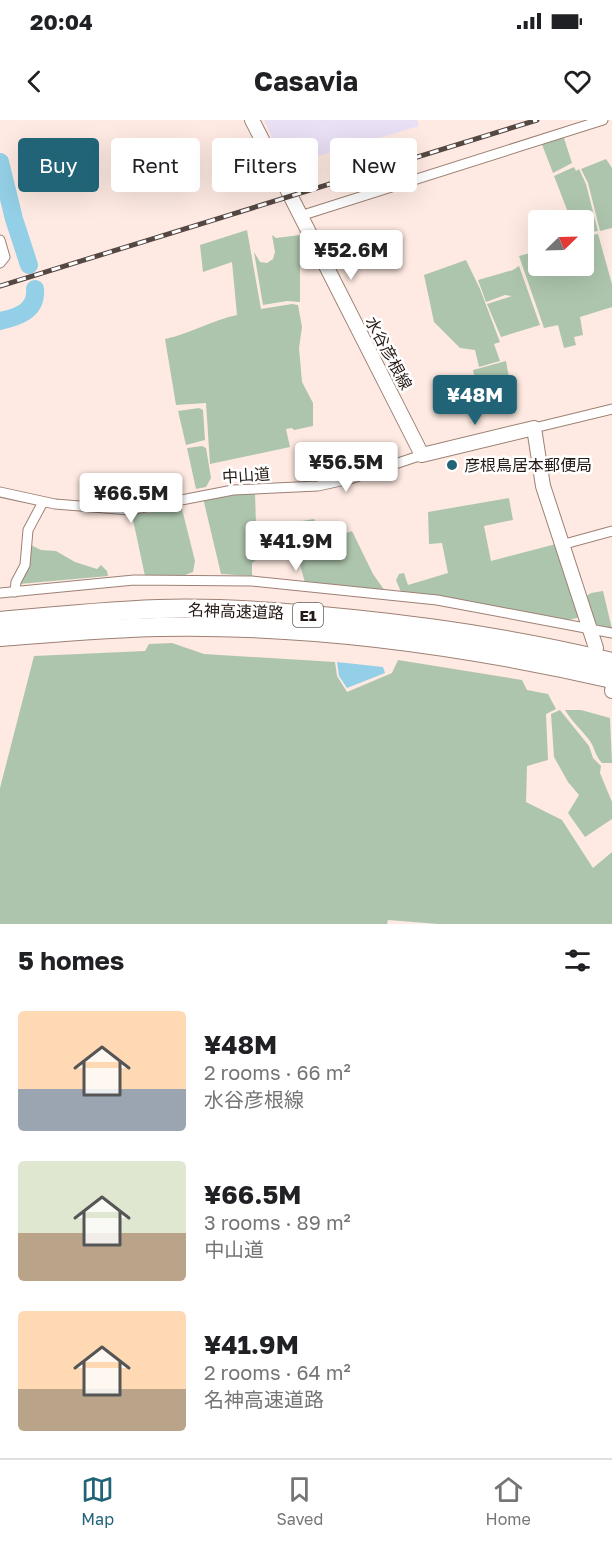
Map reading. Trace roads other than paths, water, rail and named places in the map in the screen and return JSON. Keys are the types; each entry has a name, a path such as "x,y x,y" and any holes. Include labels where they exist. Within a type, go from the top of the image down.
{"highway":[{"name":"名神高速道路","path":"0,621 89,612 160,609 279,612 425,626 482,635 612,662"},
{"name":"名神高速道路","path":"0,637 160,627 224,628 333,635 492,654 612,679"}],"main road":[{"name":"水谷彦根線","path":"252,120 422,455"},
{"path":"422,455 534,428 543,486 596,648"}],"street":[{"path":"300,216 603,120"},
{"path":"0,240 5,257 0,263"},
{"path":"534,428 612,409"},
{"name":"中山道","path":"0,492 43,502 130,510 232,490 318,486 350,479 422,455"},
{"path":"15,592 16,582 25,565 28,530 43,502"},
{"path":"561,545 612,531"},
{"path":"0,593 134,580 252,581 437,600 612,633"}],"water":[{"path":"337,662 383,667 385,673 347,688 339,676"}],"waterway":[{"path":"0,162 14,219 29,265"},
{"path":"0,321 20,315 30,308 35,297 35,289"}],"railway":[{"path":"0,286 537,120"}],"place":[{"name":"彦根鳥居本郵便局","path":"452,465"}]}
